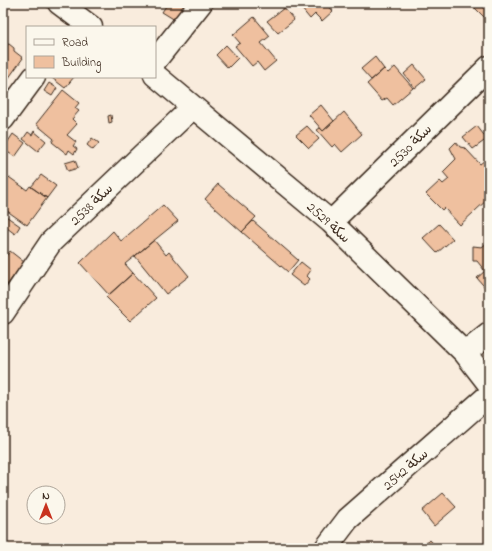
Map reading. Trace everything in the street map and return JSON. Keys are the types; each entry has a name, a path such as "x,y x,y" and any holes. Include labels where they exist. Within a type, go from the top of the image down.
{"street":[{"path":"59,3 80,24"},
{"path":"156,60 201,3"},
{"name":"سكة 2530","path":"331,222 489,67"},
{"name":"سكة 2529","path":"156,76 331,222 465,353 489,384"},
{"path":"3,119 33,78"},
{"name":"سكة 2538","path":"3,313 51,242 193,107"},
{"path":"465,353 489,334"},
{"name":"سكة 2542","path":"326,548 348,518 489,395"}],"building":[{"path":"168,3 187,3 175,20 162,12"},
{"path":"297,3 326,3 333,11 322,21 315,14 310,19"},
{"path":"470,3 489,3 489,19 487,20"},
{"path":"284,8 294,20 278,33 267,21"},
{"path":"254,17 270,36 261,43 276,61 264,71 257,62 252,66 235,46 240,43 233,35"},
{"path":"3,43 5,45 9,44 14,48 14,51 23,58 3,86"},
{"path":"226,45 238,58 228,68 216,55"},
{"path":"375,57 384,69 371,80 361,69"},
{"path":"414,65 426,79 415,88 404,74"},
{"path":"395,67 413,88 393,105 387,98 382,101 367,84 384,69 388,73"},
{"path":"52,78 73,78 65,88"},
{"path":"49,83 57,88 52,96 44,91"},
{"path":"63,90 79,103 75,108 79,111 72,119 77,124 67,135 76,142 73,146 77,149 74,154 69,150 67,154 52,142 54,139 36,124"},
{"path":"321,105 334,121 323,131 309,115"},
{"path":"344,112 362,134 342,152 335,144 332,147 317,130 320,128 323,131"},
{"path":"111,115 112,122 109,123 108,116"},
{"path":"307,126 319,139 309,148 296,135"},
{"path":"477,126 487,139 473,149 463,137"},
{"path":"34,131 46,141 38,151 23,139 28,132 32,135"},
{"path":"13,134 25,143 15,157 3,149"},
{"path":"92,138 99,143 93,150 87,145"},
{"path":"456,142 460,147 465,148 480,164 485,160 489,165 489,198 460,225 444,208 442,210 426,194 440,181 443,184 449,179 443,172 456,159 450,148"},
{"path":"75,160 78,168 68,171 65,163"},
{"path":"6,175 27,190 30,186 47,198 27,225 3,208 3,178"},
{"path":"41,175 56,186 47,198 31,187"},
{"path":"218,184 256,217 242,232 205,199"},
{"path":"163,205 178,221 125,264 133,273 109,295 80,263 113,231 121,241"},
{"path":"3,214 20,226 15,234 3,225"},
{"path":"253,221 298,260 288,272 242,232"},
{"path":"439,224 453,239 437,253 423,238"},
{"path":"154,240 166,255 169,252 189,276 166,294 135,256"},
{"path":"488,242 488,291 477,278 485,271 477,261 473,261 473,246 482,247"},
{"path":"10,251 24,262 7,285 3,282 3,260"},
{"path":"301,262 311,270 307,276 310,279 304,286 290,275"},
{"path":"133,273 156,298 130,321 106,297"},
{"path":"443,493 456,507 434,526 422,511"},
{"path":"430,540 437,548 421,548"}]}
